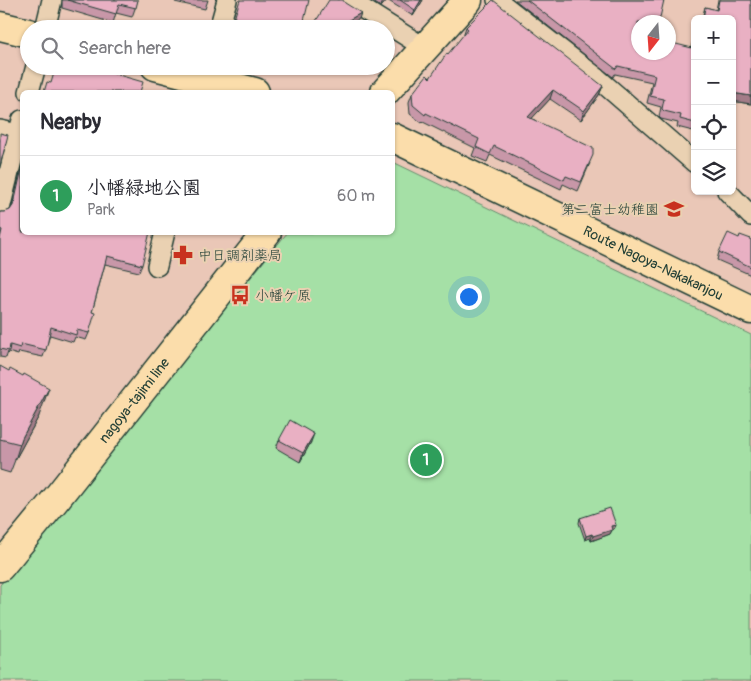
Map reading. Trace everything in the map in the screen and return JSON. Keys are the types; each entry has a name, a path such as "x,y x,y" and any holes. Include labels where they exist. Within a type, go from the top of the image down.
{"main road":[{"path":"387,90 468,0"},
{"path":"0,26 20,31"},
{"path":"190,75 247,90"},
{"name":"Route Nagoya-Nakakanjou","path":"395,138 751,310"},
{"name":"nagoya-tajimi line","path":"0,567 58,497 265,235"}],"street":[{"path":"47,20 52,0"},
{"path":"221,20 226,0"},
{"path":"349,0 381,20"},
{"path":"497,0 596,77 691,160"},
{"path":"395,29 425,48"},
{"path":"30,90 34,75"},
{"path":"0,130 20,130"},
{"path":"0,208 20,134"},
{"path":"731,195 751,216"},
{"path":"157,266 164,235"}],"green space":[{"path":"395,163 751,335 751,681 0,681 0,585 285,235 395,235"}],"building":[{"path":"67,0 138,0 136,8 119,4 116,14"},
{"path":"240,0 309,0 304,20 234,20"},
{"path":"329,0 343,0 361,13 349,20 317,20"},
{"path":"400,0 421,0 415,10"},
{"path":"493,0 603,86 584,111 553,90 528,117 593,148 593,155 581,182 566,176 564,180 494,146 490,154 476,147 479,139 426,113 425,115 413,105 412,94 427,75 430,78 447,53 468,29 466,27"},
{"path":"527,0 664,0 661,15 631,15 631,60 676,60 676,44 691,48 691,122 680,119 681,115 664,111 662,109 664,99 650,96 655,75 618,66 616,69"},
{"path":"719,0 751,0 751,96 736,94 736,15 704,15 705,7 717,10"},
{"path":"53,75 118,75 143,82 141,90 45,90 47,82 51,83"},
{"path":"0,133 8,135 0,166"},
{"path":"20,177 20,235 149,235 142,265 107,256 92,312 95,313 89,333 77,330 76,335 51,327 46,350 21,344 20,348 10,345 9,351 0,349 0,239 2,230 0,229 0,212 10,210 14,204"},
{"path":"728,233 739,238 740,235 751,239 751,267 719,252"},
{"path":"0,366 23,376 24,374 49,388 20,444 0,439"},
{"path":"290,420 314,434 303,453 279,440"},
{"path":"610,508 616,525 611,526 612,530 593,536 592,534 586,536 580,518"}],"place":[{"name":"第二富士幼稚園","path":"674,209"},
{"name":"中日調剤薬局","path":"183,255"},
{"name":"小幡ケ原","path":"240,295"},
{"name":"小幡緑地公園","path":"426,460"}]}
